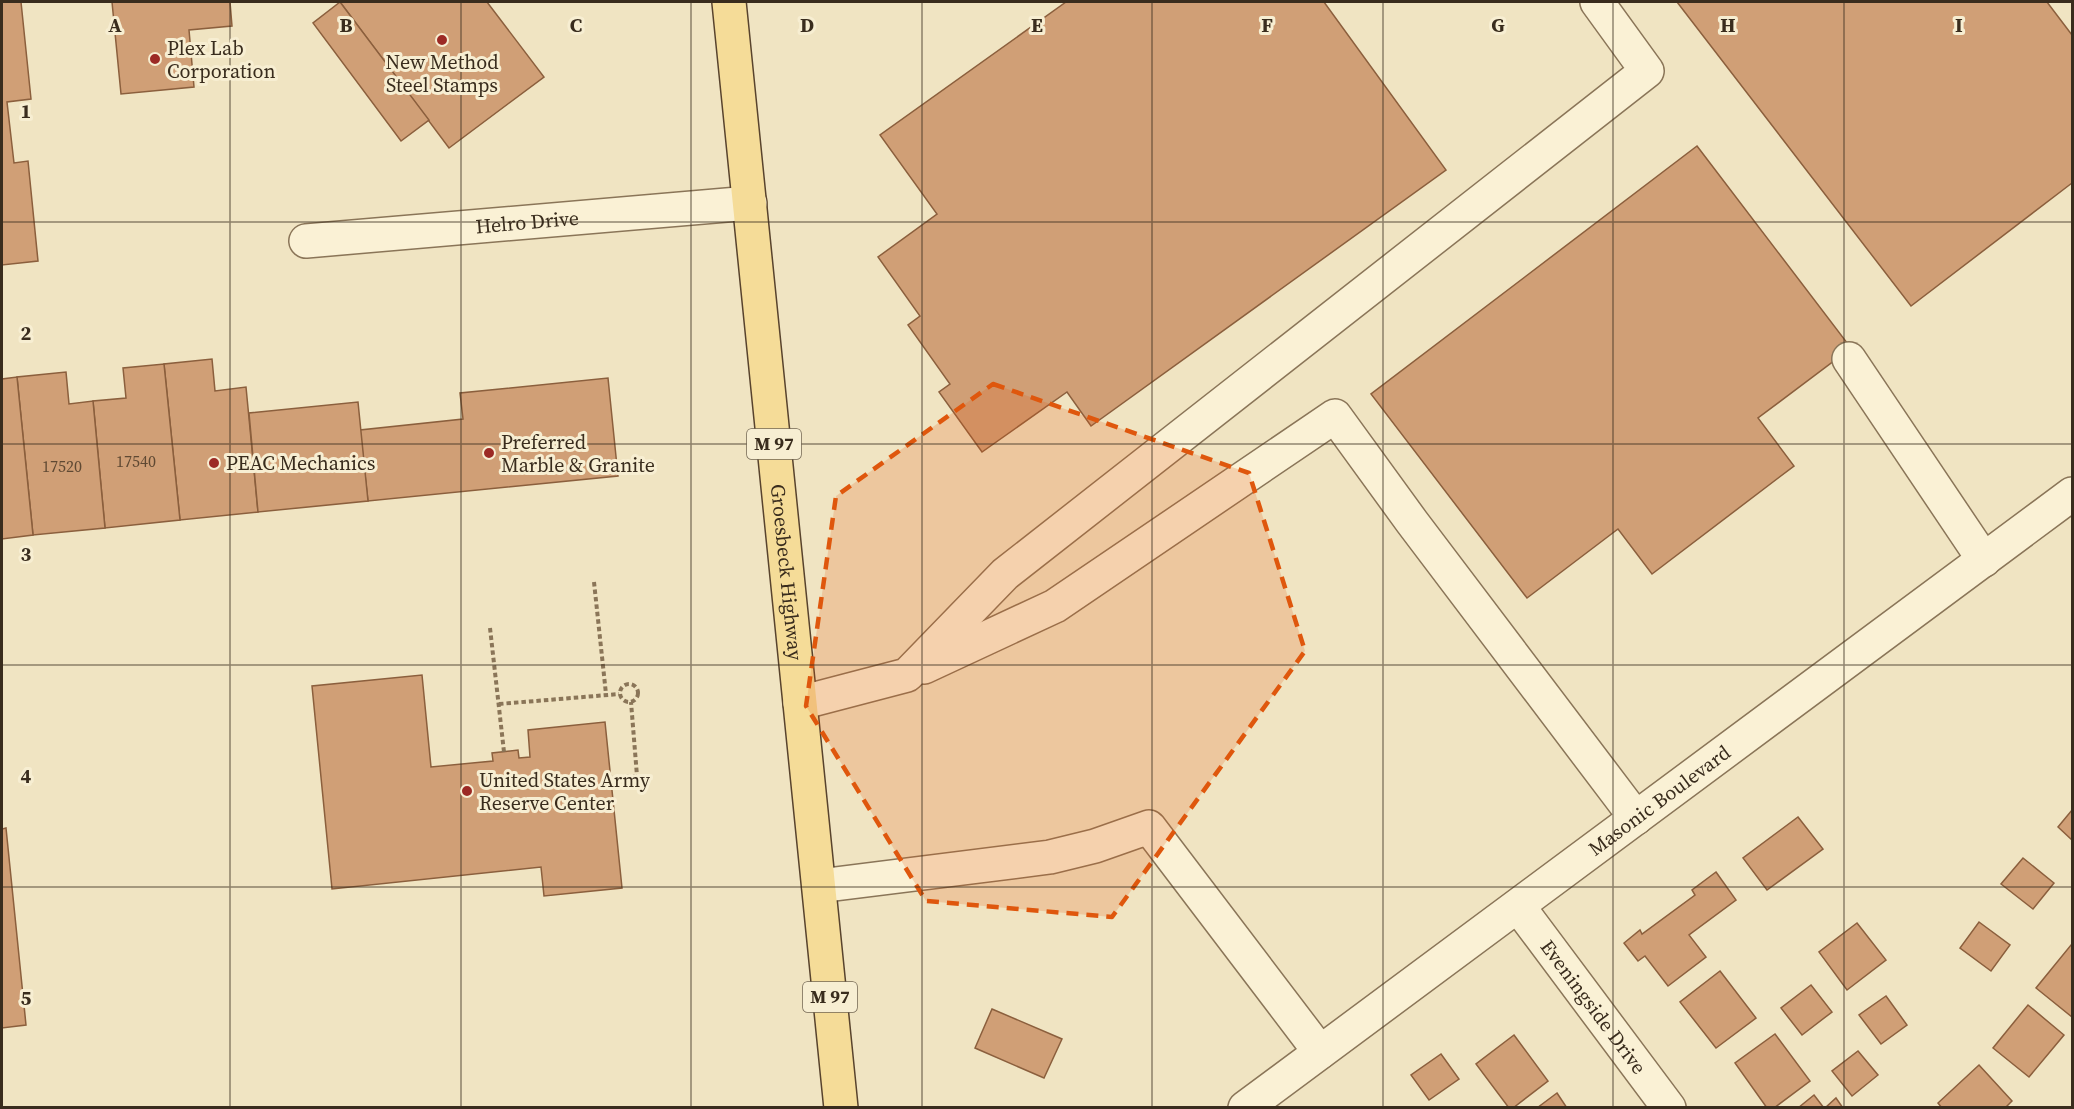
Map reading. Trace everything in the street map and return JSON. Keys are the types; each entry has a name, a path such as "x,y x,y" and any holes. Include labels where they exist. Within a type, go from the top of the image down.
{"main road":[{"name":"Groesbeck Highway","path":"729,2 842,1107"}],"street":[{"path":"907,675 1005,574 1647,71 1598,2"},
{"name":"Helro Drive","path":"306,241 750,203"},
{"path":"1849,359 1984,560"},
{"path":"800,704 907,675 1055,606 1335,416 1412,522 1636,818"},
{"name":"Masonic Boulevard","path":"1245,1107 2073,494"},
{"path":"819,886 1050,857 1095,846 1149,827 1320,1052"},
{"name":"Eveningside Drive","path":"1518,906 1669,1107"}],"path":[{"path":"594,582 606,694"},
{"path":"490,628 504,752"},
{"path":"625,684 634,685 638,694 636,700 631,702 622,700 619,694 620,688 625,684"},
{"path":"499,704 619,694"},
{"path":"611,778 637,776 631,702"}],"highlighted area":[{"path":"993,384 1249,473 1305,651 1112,917 926,901 806,706 836,496"}],"building":[{"path":"2,2 21,2 31,99 7,102 14,163 28,161 38,261 2,265"},
{"name":"Plex Lab Corporation","path":"112,2 230,2 232,26 189,30 194,87 121,94"},
{"name":"New Method Steel Stamps","path":"340,2 487,2 544,77 449,148"},
{"path":"340,2 429,120 401,141 313,23"},
{"path":"1066,2 1324,2 1446,170 1091,426 1067,392 982,452 939,392 950,384 908,325 920,316 878,257 937,214 880,135"},
{"path":"1677,2 2047,2 2072,35 2072,183 1911,306"},
{"path":"1697,146 1851,348 1758,418 1794,466 1652,574 1618,529 1527,598 1371,394"},
{"name":"PEAC Mechanics","path":"212,359 215,391 246,387 258,512 180,520 164,364"},
{"path":"164,364 180,520 105,528 93,401 126,398 123,368"},
{"path":"66,372 69,404 93,401 105,528 33,535 17,377"},
{"path":"17,377 33,535 2,539 2,379"},
{"name":"Preferred Marble & Granite","path":"608,378 618,476 368,501 360,430 463,419 460,393"},
{"path":"358,402 368,501 258,512 249,413"},
{"name":"United States Army Reserve Center","path":"422,675 431,767 493,761 492,753 518,750 519,758 530,757 528,730 605,722 622,888 544,896 541,867 332,889 312,686"},
{"path":"2072,810 2072,840 2058,827"},
{"path":"1798,817 1823,849 1767,890 1743,858"},
{"path":"6,828 26,1025 2,1028 2,829"},
{"path":"2023,858 2054,883 2033,909 2001,884"},
{"path":"1716,872 1736,900 1689,935 1706,957 1668,986 1645,956 1638,961 1624,943 1640,930 1642,934 1695,895 1692,890"},
{"path":"1979,922 2010,945 1991,971 1960,948"},
{"path":"1857,923 1886,960 1847,990 1819,952"},
{"path":"2072,946 2072,1017 2036,988"},
{"path":"1720,971 1756,1018 1716,1048 1680,1002"},
{"path":"1811,985 1832,1012 1802,1035 1781,1008"},
{"path":"1886,996 1907,1025 1881,1044 1859,1015"},
{"path":"2028,1005 2064,1035 2029,1077 1993,1048"},
{"path":"992,1009 1062,1039 1044,1078 975,1048"},
{"path":"1775,1034 1810,1081 1774,1108 1767,1108 1735,1063"},
{"path":"1514,1035 1548,1081 1513,1108 1509,1108 1476,1064"},
{"path":"1858,1051 1878,1075 1852,1096 1832,1071"},
{"path":"1441,1054 1459,1079 1429,1100 1411,1075"},
{"path":"1979,1065 2012,1101 2005,1108 1942,1108 1938,1103"},
{"path":"1557,1093 1567,1108 1537,1108"},
{"path":"1814,1095 1824,1108 1798,1108"},
{"path":"1836,1098 1843,1108 1825,1108"}],"place":[{"name":"New Method Steel Stamps","path":"442,40"},
{"name":"Plex Lab Corporation","path":"155,59"},
{"name":"Preferred Marble & Granite","path":"489,453"},
{"name":"PEAC Mechanics","path":"214,463"},
{"name":"United States Army Reserve Center","path":"467,791"}]}
